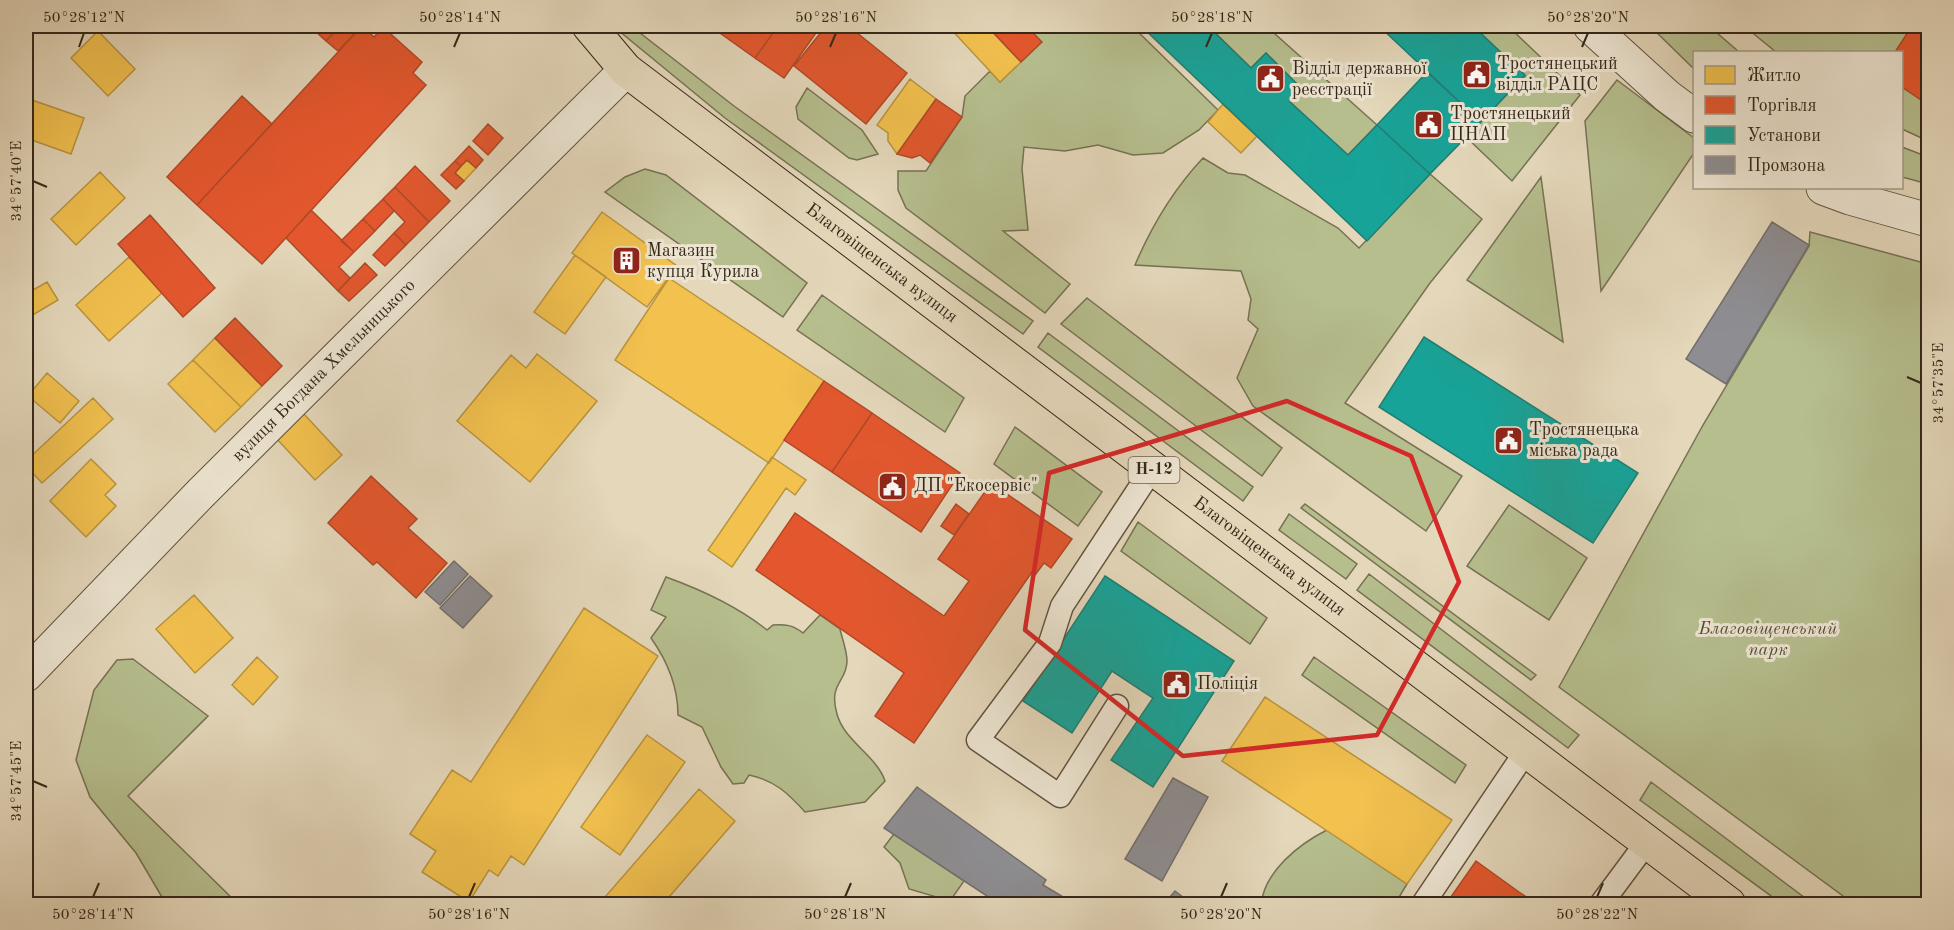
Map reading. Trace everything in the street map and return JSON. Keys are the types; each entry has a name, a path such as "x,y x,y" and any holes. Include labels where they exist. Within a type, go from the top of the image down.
{"main road":[{"name":"Благовіщенська вулиця","path":"589,26 626,70 1730,904"}],"street":[{"path":"1590,26 1667,96 1693,115"},
{"name":"вулиця Богдана Хмельницького","path":"26,675 201,493 626,70"},
{"path":"1825,189 1929,219"}],"lane":[{"path":"1117,706 1060,796 978,741 1050,643 1062,606 1152,469"},
{"path":"1423,904 1526,751"},
{"path":"1601,904 1647,842"}],"highlighted area":[{"path":"1287,401 1411,456 1459,582 1377,735 1183,756 1025,630 1049,473"}],"green space":[{"path":"613,26 631,26 734,106 1033,321 1023,334 725,118"},
{"path":"1026,26 1132,26 1218,110 1199,130 1163,153 1133,155 1098,145 1065,151 1024,147 1022,169 1028,230 1003,231 1070,284 1045,313 906,208 898,190 898,171 926,171 962,117 965,96 990,71 1000,82 1041,42"},
{"path":"1208,26 1266,26 1377,125 1348,155 1290,102 1302,89 1266,53 1251,68"},
{"path":"1473,26 1508,26 1580,95 1512,181 1466,137 1525,76"},
{"path":"1650,26 1709,26 1738,51 1693,51 1693,68"},
{"path":"1744,26 1928,26 1928,141 1903,129 1903,51 1775,51"},
{"path":"1617,80 1693,137 1693,154 1601,291 1585,121"},
{"path":"807,88 862,130 878,154 857,160 849,158 798,119 796,107"},
{"path":"1903,147 1928,157 1928,184 1903,177"},
{"path":"1203,158 1228,173 1245,175 1338,228 1359,248 1430,174 1482,219 1430,283 1345,403 1462,476 1426,531 1253,406 1237,378 1258,329 1248,320 1251,299 1241,271 1135,265 1164,208"},
{"path":"645,169 666,175 807,283 783,317 605,192 625,177"},
{"path":"1541,177 1563,342 1467,280"},
{"name":"Благовіщенський парк","path":"1810,232 1928,264 1928,904 1854,904 1559,687 1703,425 1809,246"},
{"path":"822,295 964,398 945,432 797,330"},
{"path":"1087,298 1282,448 1262,476 1061,324"},
{"path":"1048,333 1253,487 1243,501 1038,347"},
{"path":"1015,427 1102,492 1078,526 994,464"},
{"path":"1305,504 1536,675 1531,680 1301,508"},
{"path":"1509,505 1587,558 1549,620 1467,566"},
{"path":"1289,514 1357,564 1346,579 1279,530"},
{"path":"1138,522 1267,618 1250,644 1121,551"},
{"path":"1369,574 1579,735 1568,748 1357,590"},
{"path":"666,577 719,599 744,613 767,630 773,625 785,625 803,633 820,615 840,629 847,661 844,674 836,689 837,714 846,732 875,764 885,781 865,802 805,812 786,793 766,780 749,775 744,783 733,784 721,767 702,727 678,715 678,704 671,675 651,638 666,617 651,610"},
{"path":"1314,657 1466,765 1455,783 1302,675"},
{"path":"133,659 208,716 128,796 238,904 166,904 136,853 90,797 76,760 94,690 117,660"},
{"path":"1651,782 1813,904 1782,904 1640,800"},
{"path":"1327,830 1407,884 1395,904 1261,904 1269,880 1276,870 1305,843"},
{"path":"894,834 964,881 950,901 909,889 900,863 884,847"}],"building: Житло":[{"path":"948,26 987,26 1021,62 1000,82"},
{"path":"98,31 135,69 108,96 71,58"},
{"path":"910,79 936,99 897,154 888,141 888,133 877,125"},
{"path":"26,98 84,118 71,154 26,138"},
{"path":"1223,104 1257,136 1241,153 1208,122"},
{"path":"467,160 476,168 464,181 455,173"},
{"path":"100,172 125,198 76,245 51,219"},
{"name":"Магазин купця Курила","path":"602,212 677,266 647,307 572,253"},
{"path":"575,255 606,277 565,334 534,312"},
{"path":"129,257 162,293 109,341 76,305"},
{"path":"669,278 824,381 769,463 615,360"},
{"path":"47,282 58,300 26,319 26,294"},
{"path":"215,338 262,386 241,407 193,360"},
{"path":"537,354 597,401 530,482 457,421 511,355 526,368"},
{"path":"193,360 241,407 215,432 168,384"},
{"path":"47,373 79,401 60,423 28,396"},
{"path":"93,398 113,419 42,483 26,466 26,461"},
{"path":"303,413 342,455 315,480 276,438"},
{"path":"772,457 806,480 795,495 786,488 732,567 708,550"},
{"path":"91,459 116,484 105,495 116,506 86,537 50,501"},
{"path":"194,595 233,638 195,673 156,629"},
{"path":"584,608 658,656 524,865 511,856 498,876 489,870 469,902 422,872 436,851 410,834 452,770 471,782"},
{"path":"257,657 278,677 253,705 232,685"},
{"path":"1265,697 1452,820 1407,884 1222,761"},
{"path":"647,735 685,762 620,855 581,827"},
{"path":"699,789 735,821 663,904 599,904"},
{"path":"591,898 599,904 586,904"}],"building: Торгівля":[{"path":"317,26 340,26 326,41 313,29"},
{"path":"340,26 362,26 338,51 326,41"},
{"path":"362,26 374,37 383,27 422,62 413,73 426,85 262,264 197,205"},
{"path":"710,26 778,26 755,58"},
{"path":"778,26 821,26 784,78 755,58"},
{"path":"826,26 861,26 856,32 907,73 866,124 794,66"},
{"path":"987,26 1026,26 1042,42 1021,62"},
{"path":"1912,26 1928,26 1928,94 1924,102 1903,88 1903,51 1896,51"},
{"path":"242,96 272,124 197,205 167,177"},
{"path":"936,99 962,117 930,163 920,155 912,158 897,154"},
{"path":"488,124 503,138 488,155 473,141"},
{"path":"469,146 483,160 476,168 467,160 461,166 455,161"},
{"path":"455,161 461,166 455,173 464,181 456,189 441,175"},
{"path":"415,166 450,201 429,222 395,187"},
{"path":"395,187 429,222 406,245 394,233 405,222 383,199"},
{"path":"383,199 394,211 375,231 363,219"},
{"path":"311,210 354,252 339,267 350,278 338,291 286,238"},
{"path":"150,215 215,288 183,317 118,244"},
{"path":"363,219 375,231 354,252 341,241"},
{"path":"394,233 406,245 385,266 373,255"},
{"path":"365,263 377,275 349,301 338,291"},
{"path":"235,318 282,366 262,386 215,338"},
{"path":"824,381 872,413 832,472 784,440"},
{"path":"872,413 960,473 921,532 832,472"},
{"path":"371,476 417,519 408,528 447,563 416,598 377,562 373,565 328,523"},
{"path":"991,483 1072,539 1051,568 1044,563 1035,575 1032,572 914,743 875,716 904,673 756,570 795,513 944,616 969,581 938,559"},
{"path":"956,504 969,514 954,535 941,526"},
{"path":"1476,861 1519,892 1537,904 1446,904"}],"building: Установи":[{"path":"1141,26 1208,26 1251,68 1266,53 1302,89 1290,102 1348,155 1377,125 1430,174 1367,241"},
{"name":"Тростянецький відділ РАЦС","path":"1379,26 1473,26 1525,75 1481,122"},
{"name":"Тростянецький ЦНАП","path":"1427,72 1481,122 1430,174 1377,125"},
{"name":"Тростянецька міська рада","path":"1424,337 1638,473 1593,543 1379,407"},
{"name":"Поліція","path":"1105,576 1234,661 1153,787 1111,760 1153,698 1112,671 1072,733 1023,701"}],"building: Промзона":[{"path":"1772,222 1809,245 1726,384 1686,359"},
{"path":"454,561 468,574 440,605 425,592"},
{"path":"470,576 492,596 463,628 440,608"},
{"path":"1173,778 1208,797 1162,881 1125,859"},
{"path":"917,787 1046,880 1043,885 1075,904 999,904 884,828"},
{"path":"1175,891 1192,904 1164,904"}],"place":[{"name":"Тростянецький відділ РАЦС","path":"1476,74"},
{"name":"Відділ державної реєстрації","path":"1271,79"},
{"name":"Тростянецький ЦНАП","path":"1429,124"},
{"name":"Магазин купця Курила","path":"626,261"},
{"name":"Тростянецька міська рада","path":"1508,440"},
{"name":"ДП \"Екосервіс\"","path":"893,486"},
{"name":"Поліція","path":"1176,684"}]}
